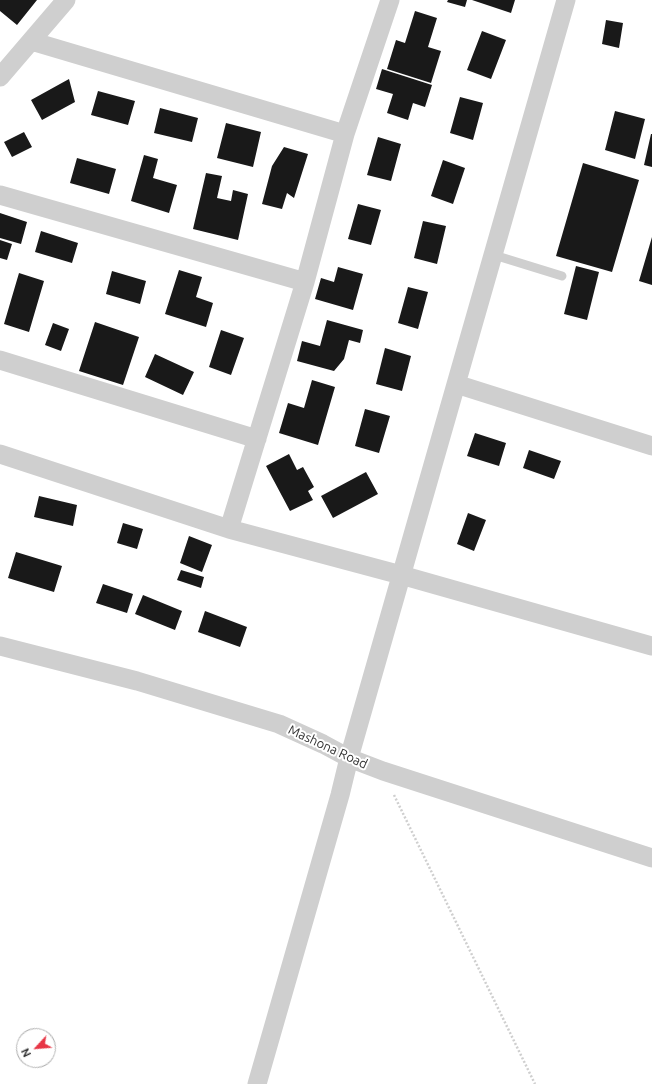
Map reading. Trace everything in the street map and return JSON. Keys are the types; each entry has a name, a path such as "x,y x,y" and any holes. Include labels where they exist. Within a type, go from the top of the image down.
{"street":[{"path":"0,77 66,0"},
{"path":"229,529 305,282 344,134 390,0"},
{"path":"257,1084 566,0"},
{"path":"31,41 344,134"},
{"path":"0,195 305,282"},
{"path":"0,360 257,439"},
{"path":"456,384 652,446"},
{"path":"0,454 229,529 401,575 652,646"},
{"name":"Mashona Road","path":"0,646 137,681 278,724 323,744 349,758 383,771 652,858"}],"lane":[{"path":"494,255 562,276"}],"path":[{"path":"383,771 535,1084"}],"building":[{"path":"0,0 37,0 17,25 0,11"},
{"path":"448,0 467,0 465,7 447,2"},
{"path":"472,0 515,0 511,13"},
{"path":"415,11 437,18 428,47 441,51 431,83 387,69 396,40 405,43"},
{"path":"606,20 623,23 619,48 602,44"},
{"path":"482,31 506,40 491,79 467,70"},
{"path":"382,69 432,85 425,107 413,103 408,120 387,113 393,94 376,89"},
{"path":"69,79 75,102 42,120 31,100"},
{"path":"98,91 135,101 128,125 91,115"},
{"path":"460,97 483,103 473,140 450,133"},
{"path":"160,108 198,118 192,142 154,133"},
{"path":"615,111 645,119 635,159 605,150"},
{"path":"226,123 261,132 253,167 217,158"},
{"path":"24,132 32,147 12,157 4,142"},
{"path":"652,134 652,167 644,165"},
{"path":"378,137 401,144 391,181 367,175"},
{"path":"284,147 308,154 294,198 287,193 282,209 262,204 272,166"},
{"path":"144,155 158,159 153,178 177,185 169,213 131,201"},
{"path":"77,158 116,169 109,194 70,183"},
{"path":"443,160 465,168 453,204 431,196"},
{"path":"583,163 639,180 612,272 556,256"},
{"path":"206,173 222,176 217,198 231,201 233,190 248,194 238,240 193,229"},
{"path":"358,204 381,210 371,245 348,239"},
{"path":"0,213 27,222 21,244 0,238"},
{"path":"423,221 446,226 437,264 414,258"},
{"path":"41,231 78,243 72,263 35,252"},
{"path":"652,237 652,285 639,281"},
{"path":"0,240 12,244 7,260 0,258"},
{"path":"576,266 599,272 587,320 564,314"},
{"path":"338,267 363,274 353,310 315,299 321,278 334,282"},
{"path":"179,270 202,277 196,297 213,303 206,327 165,314"},
{"path":"112,271 146,281 140,304 106,294"},
{"path":"19,273 44,281 29,332 4,324"},
{"path":"408,287 428,292 418,329 398,323"},
{"path":"327,320 363,330 360,343 349,340 344,359 334,371 297,361 302,341 320,346"},
{"path":"95,322 139,337 123,385 79,371"},
{"path":"53,323 69,329 61,351 45,345"},
{"path":"221,330 244,338 231,375 209,367"},
{"path":"385,348 411,356 402,391 376,384"},
{"path":"155,354 194,372 183,395 145,377"},
{"path":"312,380 335,387 318,445 279,433 288,403 304,408"},
{"path":"365,409 390,416 379,453 355,446"},
{"path":"475,433 506,443 499,466 467,456"},
{"path":"529,450 561,461 554,479 523,468"},
{"path":"289,454 297,470 303,467 314,487 308,491 313,500 290,511 266,466"},
{"path":"366,472 378,494 333,518 321,496"},
{"path":"39,496 77,505 73,526 34,517"},
{"path":"468,513 486,520 474,551 457,544"},
{"path":"123,523 143,529 137,549 117,543"},
{"path":"189,536 212,545 202,572 180,563"},
{"path":"16,552 62,566 54,592 8,578"},
{"path":"181,570 204,577 201,588 177,580"},
{"path":"103,584 133,594 127,613 96,603"},
{"path":"143,595 182,611 175,630 135,614"},
{"path":"205,611 247,627 240,647 198,632"}]}
